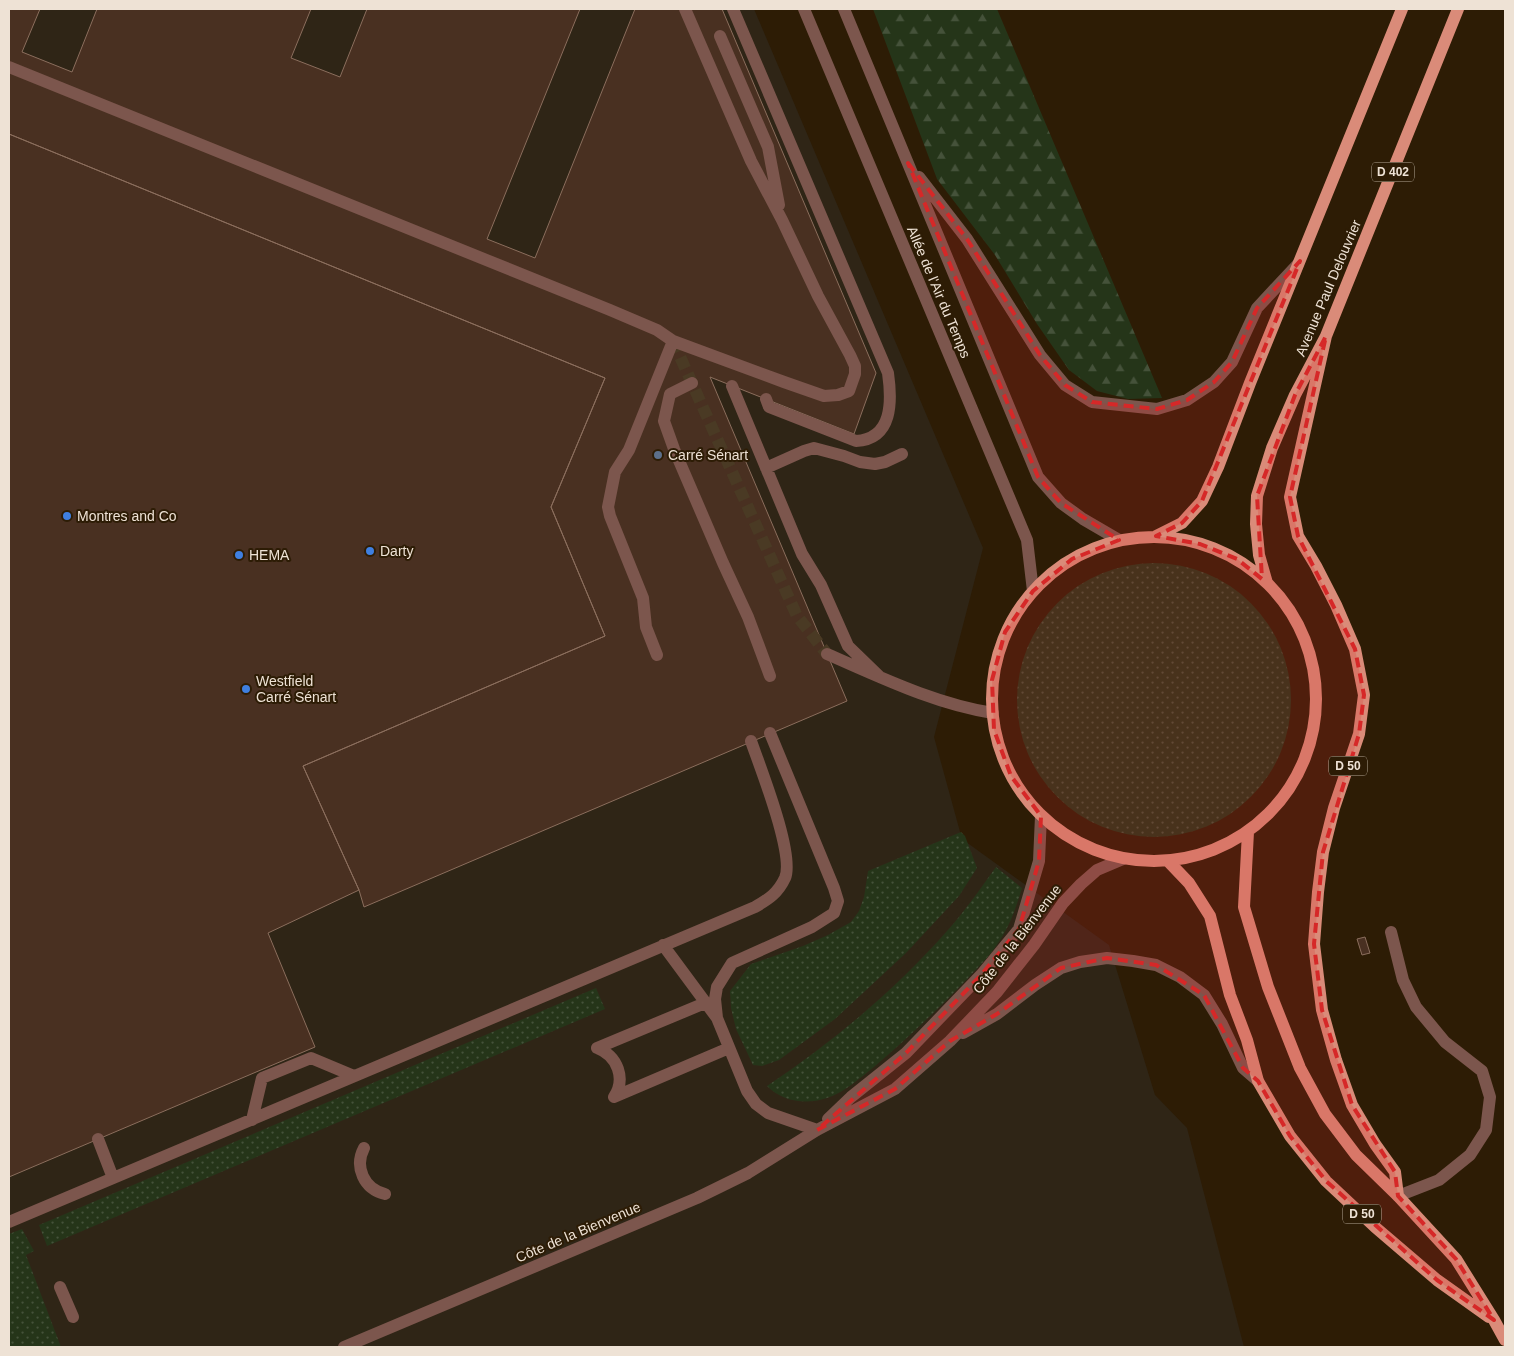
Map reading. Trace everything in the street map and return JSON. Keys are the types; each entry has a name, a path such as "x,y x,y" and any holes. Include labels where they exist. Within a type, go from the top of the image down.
{"main road":[{"path":"1156,536 1182,523 1202,501 1218,467 1250,383 1402,9"},
{"name":"Avenue Paul Delouvrier","path":"1268,583 1259,555 1256,524 1257,496 1272,448 1295,395 1326,336 1458,9"},
{"name":"D 50","path":"1326,336 1290,497 1298,536 1336,605 1355,649 1364,695 1359,734 1334,808 1323,852 1314,944 1322,1010 1336,1060 1352,1105 1375,1144 1395,1172 1398,1196"},
{"path":"1156,536 1200,544 1236,559 1268,583 1296,621 1313,665 1316,712 1306,758 1282,799 1248,832 1210,852 1168,861 1123,859 1078,843 1040,816 1010,776 994,730 992,680 1005,632 1033,591 1072,559 1119,540 1156,536"},
{"name":"D 50","path":"1248,832 1244,907 1268,988 1300,1068 1325,1114 1356,1155 1398,1196 1456,1260 1505,1340"},
{"name":"D 50","path":"1168,861 1189,883 1210,916 1230,995 1247,1040 1258,1081 1290,1136 1326,1180 1375,1227 1437,1280 1494,1320"}],"street":[{"path":"9,67 610,310 657,330 673,341 824,396 838,395 848,391 855,374 855,366 751,161 685,9"},
{"path":"733,9 888,373 890,386 890,403 885,424 881,431 867,441 856,441 769,407 766,399"},
{"name":"Allée de l'Air du Temps","path":"804,9 1027,540 1033,591"},
{"name":"Allée de l'Air du Temps","path":"844,9 1038,477 1061,503 1083,519 1119,540"},
{"path":"720,36 768,147 782,220"},
{"path":"908,163 967,239 1040,355 1065,385 1092,402 1157,409 1187,400 1214,382 1232,362 1257,308 1300,261"},
{"path":"657,655 646,627 643,598 608,507 615,472 629,450 673,341"},
{"path":"692,383 670,394 664,421 674,449 748,617 770,676"},
{"path":"732,386 802,554 821,585 848,646 880,677"},
{"path":"766,468 814,448 860,462 875,464 885,462 902,454"},
{"path":"827,654 880,677 946,702 973,710 993,713"},
{"path":"716,1018 715,998 717,986 732,962 812,926 834,913 838,901 770,734"},
{"path":"9,1222 756,907 774,896 786,877 786,860 782,836 751,741"},
{"name":"Côte de la Bienvenue","path":"817,1130 851,1097 906,1053 981,976 1018,929 1039,861 1040,816"},
{"name":"Côte de la Bienvenue","path":"344,1347 697,1198 748,1173 817,1130 895,1089 950,1041 997,992 1034,946 1063,903 1081,884 1097,870 1123,859"},
{"path":"1392,932 1402,980 1416,1007 1445,1042 1482,1071 1490,1097 1486,1130 1470,1155 1439,1180 1398,1196"},
{"path":"663,946 716,1018 747,1091 756,1104 768,1113 817,1130"},
{"path":"950,1041 997,1014 1061,968 1080,962 1107,958 1133,961 1156,965 1180,977 1204,995 1222,1024 1243,1068 1258,1081"},
{"path":"705,1003 597,1048 607,1053 617,1066 620,1082 614,1097 729,1048"},
{"path":"252,1120 262,1078 311,1058 354,1076"},
{"path":"98,1139 113,1178"},
{"path":"364,1148 360,1163 362,1176 373,1189 385,1194"},
{"path":"60,1287 72,1317"}],"highlighted area":[{"path":"908,163 967,239 1040,355 1065,385 1092,402 1157,409 1187,400 1214,382 1232,362 1257,308 1300,261 1202,501 1182,523 1156,536 1200,544 1237,559 1262,579 1257,496 1295,395 1326,336 1290,497 1298,536 1355,649 1364,695 1359,734 1323,852 1314,944 1322,1010 1352,1105 1395,1172 1398,1196 1456,1259 1494,1320 1437,1280 1326,1181 1290,1136 1258,1081 1243,1068 1204,995 1156,965 1107,958 1061,968 997,1014 950,1041 895,1089 817,1130 906,1053 981,975 1019,929 1039,861 1041,816 1011,776 994,730 992,680 1005,632 1033,591 1072,559 1119,540 1061,503 1038,477"}],"shaded area":[{"path":"9,9 754,9 983,548 934,737 962,839 1109,945 1155,1095 1187,1128 1244,1347 9,1347"}],"green space":[{"path":"873,9 997,9 1162,398 1128,399 1097,391 1069,370 1037,324 995,255 937,179"},
{"path":"1167,563 1207,573 1230,586 1251,603 1268,624 1281,647 1289,673 1291,700 1289,727 1281,753 1268,776 1251,797 1230,814 1207,827 1181,835 1141,837 1101,827 1089,821 1067,806 1048,787 1027,753 1019,727 1017,687 1027,647 1033,635 1048,613 1067,594 1101,573 1127,565"},
{"path":"961,832 965,836 977,868 959,896 906,953 835,1019 779,1060 762,1066 753,1065 736,1029 731,1008 730,991 751,964 803,946 851,922 859,911 864,897 868,871"},
{"path":"996,867 1022,888 1009,923 988,957 922,1024 874,1067 840,1092 827,1098 795,1101 780,1096 767,1086 816,1052 906,974 954,923"},
{"path":"596,988 605,1009 47,1246 39,1225"},
{"path":"22,1229 34,1251 26,1255 61,1347 9,1347 9,1234"}],"building":[{"name":"Carré Sénart","path":"9,9 40,9 22,52 72,72 97,9 311,9 291,58 340,77 367,9 580,9 487,239 535,258 635,9 722,9 876,373 854,434 710,377 847,701 364,907 359,890 303,766 605,636 551,507 605,378 9,134"},
{"name":"Westfield Carré Sénart","path":"9,134 605,378 551,507 605,636 303,766 359,890 268,933 315,1047 9,1177"},
{"path":"1365,937 1370,953 1362,955 1357,939"}],"tunnel":[{"path":"673,341 797,616 827,654"}],"place":[{"name":"Carré Sénart","path":"658,455"},
{"name":"Montres and Co","path":"67,516"},
{"name":"Darty","path":"370,551"},
{"name":"HEMA","path":"239,555"},
{"name":"Westfield Carré Sénart","path":"246,689"}]}
